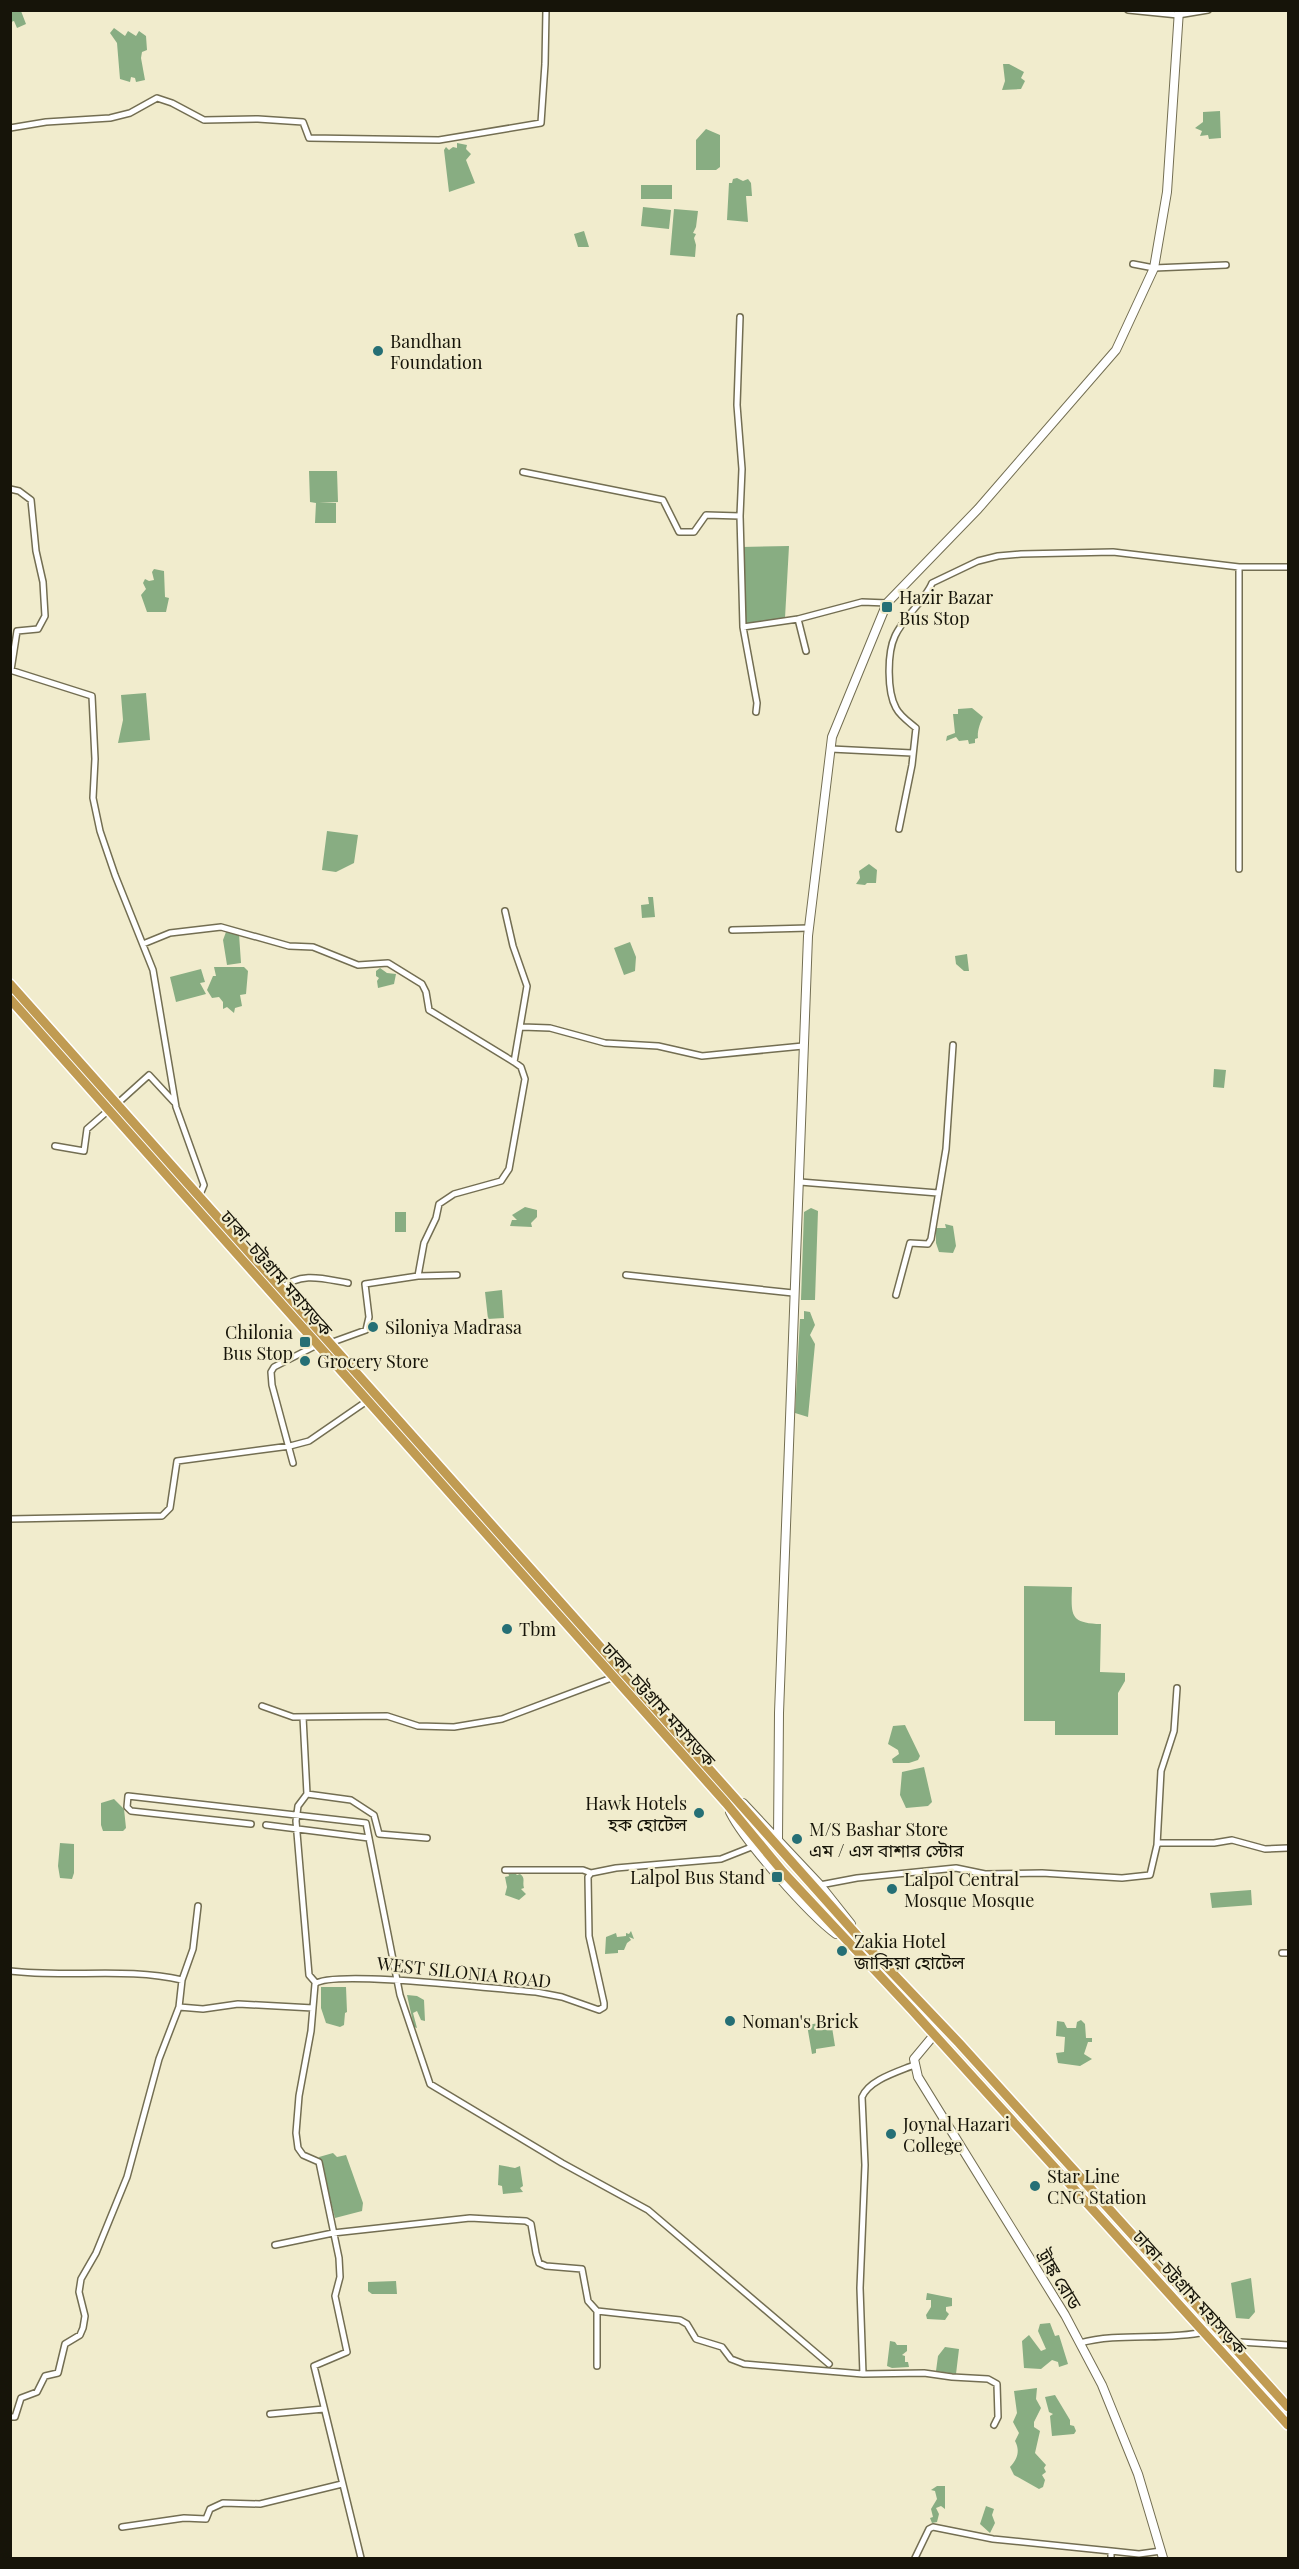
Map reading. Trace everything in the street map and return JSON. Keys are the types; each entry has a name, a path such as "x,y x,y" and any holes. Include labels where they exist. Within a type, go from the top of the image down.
{"highway":[{"name":"ঢাকা-চট্টগ্রাম মহাসড়ক","path":"10,984 118,1102 199,1197 462,1488 856,1933 994,2081 1288,2407"},
{"name":"ঢাকা-চট্টগ্রাম মহাসড়ক","path":"10,999 724,1800 783,1872 911,2009 1288,2426"},
{"path":"452,1496 461,1497 462,1488"},
{"path":"463,1509 464,1501 472,1500"},
{"path":"911,2009 921,2001"},
{"path":"983,2089 992,2091 994,2081"},
{"path":"998,2106 999,2098 1007,2097"}],"main road":[{"path":"778,1839 779,1713 793,1293 800,1182 803,1046 809,927 832,737 886,603 978,509 1116,350 1154,268 1167,192 1179,13"},
{"path":"733,1795 767,1826 850,1921 856,1933"},
{"path":"724,1800 733,1818 754,1846 808,1907 834,1933 845,1939"},
{"path":"767,1826 773,1827 778,1819"},
{"path":"914,2065 914,2059 934,2035"},
{"name":"ট্রাঙ্ক রোড","path":"914,2065 927,2095 977,2169 1080,2343 1102,2385 1124,2437 1162,2554"}],"street":[{"path":"10,128 46,122 111,118 130,113 157,98 172,103 204,120 258,119 303,122 309,138 439,140 541,123 546,10"},
{"path":"1128,10 1179,13 1208,10"},
{"path":"1133,264 1154,268 1226,265"},
{"path":"740,317 737,405 742,469 740,516 743,627 757,703 756,712"},
{"path":"524,472 663,500 680,532 694,532 706,515 740,516"},
{"path":"10,489 19,490 31,500 36,551 43,582 45,616 38,629 17,631 11,670 92,696 95,759 93,798 115,875 155,980 175,1103 204,1185 199,1197"},
{"path":"900,829 915,728 896,708 891,692 890,665 895,636 932,583 978,561 998,555 1113,552 1239,567 1288,567"},
{"path":"1239,567 1239,869"},
{"path":"743,627 798,619 862,602 886,603"},
{"path":"798,619 806,651"},
{"path":"831,749 912,753"},
{"path":"506,911 513,946 527,986 522,1027 514,1062"},
{"path":"143,944 170,933 221,927 236,929 257,938 279,943 313,947 358,965 388,963 422,984 429,1010 440,1019 521,1067 525,1079 508,1169 501,1181 454,1194 439,1204 436,1218 424,1243 418,1276"},
{"path":"732,930 809,927"},
{"path":"522,1027 550,1028 605,1043 658,1046 702,1056 803,1046"},
{"path":"896,1295 910,1243 928,1244 932,1239 945,1149 953,1045"},
{"path":"118,1102 149,1075 175,1103"},
{"path":"55,1146 84,1151 87,1129 110,1109"},
{"path":"800,1182 938,1193"},
{"path":"330,1343 366,1330 369,1317 365,1284 424,1274 457,1275"},
{"path":"626,1275 793,1293"},
{"path":"281,1289 297,1278 348,1283"},
{"path":"294,1463 272,1385 272,1372 274,1367 317,1345"},
{"path":"10,1519 162,1516 170,1508 177,1461 290,1446 309,1441 367,1401"},
{"path":"262,1706 293,1717 387,1716 418,1726 469,1725 502,1719 614,1677"},
{"path":"820,1886 857,1878 956,1868 986,1874 1042,1873 1122,1878 1150,1875 1157,1845 1161,1771 1173,1741 1177,1688"},
{"path":"303,1717 307,1794 298,1806 297,1828 309,1975 316,1983 311,2031 299,2096 296,2142 303,2155 319,2162 339,2258 340,2277 335,2296 347,2352 314,2367 360,2559"},
{"path":"307,1794 351,1800 374,1815 379,1834 427,1838"},
{"path":"251,1824 131,1811 128,1807 128,1797 366,1823 407,2017 430,2084 562,2163 648,2210 829,2364"},
{"path":"266,1825 369,1838"},
{"path":"1157,1845 1214,1844 1232,1840 1265,1849 1288,1848"},
{"path":"505,1870 583,1870 591,1873 616,1868 721,1859 754,1846"},
{"name":"WEST SILONIA ROAD","path":"316,1983 319,1980 333,1978 365,1977 536,1992 562,1997 599,2010 604,2007 604,2002 589,1936 588,1877 591,1873"},
{"path":"10,2417 15,2416 21,2398 37,2392 45,2376 58,2373 64,2344 80,2335 83,2328 85,2316 79,2292 81,2279 96,2253 127,2177 159,2059 179,2007 182,1980 193,1949 198,1906"},
{"path":"10,1971 40,1975 152,1973 182,1980"},
{"path":"179,2007 203,2009 238,2004 313,2008"},
{"path":"863,2374 860,2288 865,2165 861,2097 864,2090 882,2079 914,2065"},
{"path":"275,2245 333,2233 470,2218 526,2221 531,2224 539,2263 546,2266 582,2270 588,2301 597,2311 680,2320 687,2324 696,2339 722,2347 731,2360 744,2364 863,2374 924,2373 952,2378 988,2379 997,2384 998,2416 994,2425"},
{"path":"597,2311 597,2366"},
{"path":"1080,2343 1098,2338 1183,2337 1204,2332"},
{"path":"1233,2345 1240,2342 1288,2345"},
{"path":"270,2414 324,2409"},
{"path":"122,2527 184,2518 206,2518 210,2509 223,2503 260,2504 342,2484"},
{"path":"915,2559 929,2529 933,2527 993,2539 1111,2552 1162,2554"},
{"path":"1110,2559 1111,2552"}],"shaded area":[{"path":"11,10 21,11 26,24 17,28 14,21 11,22"},
{"path":"114,28 125,36 128,31 136,36 139,31 146,36 147,50 142,52 141,58 145,80 136,82 135,78 131,77 130,82 120,79 117,43 110,33"},
{"path":"1003,64 1009,64 1024,72 1021,78 1025,81 1021,89 1002,90 1005,81"},
{"path":"1220,111 1221,138 1209,139 1208,135 1200,136 1202,131 1195,128 1203,122 1203,112"},
{"path":"706,129 720,135 720,167 716,170 696,170 696,140"},
{"path":"457,143 467,145 466,149 471,154 466,160 475,183 449,192 444,150 446,147 449,150 453,147 457,148"},
{"path":"737,178 743,181 748,179 751,183 752,196 746,196 748,222 727,220 729,183"},
{"path":"641,185 672,185 672,199 641,199"},
{"path":"643,207 671,210 669,229 641,226"},
{"path":"674,209 698,211 693,233 696,234 694,238 695,257 670,255"},
{"path":"584,231 589,247 578,247 574,234"},
{"path":"309,471 337,471 338,502 319,503 336,503 336,523 315,523 316,503 310,502"},
{"path":"789,546 785,618 746,627 741,547"},
{"path":"154,569 164,571 165,597 169,598 166,612 147,612 141,595 146,589 143,583 145,579 154,580 152,572"},
{"path":"146,693 150,740 118,743 123,720 121,695"},
{"path":"972,708 983,717 975,743 969,744 968,740 959,741 956,737 946,741 947,736 955,733 953,714 958,714 958,709"},
{"path":"327,831 358,835 354,863 336,872 322,870"},
{"path":"869,864 877,870 876,883 856,884 860,878 859,871"},
{"path":"648,897 653,897 655,917 642,918 641,905 649,904"},
{"path":"226,932 239,934 241,963 227,965 223,940"},
{"path":"630,942 636,957 635,971 624,975 614,948"},
{"path":"967,954 969,971 964,971 956,964 955,956"},
{"path":"214,967 244,967 248,971 246,994 240,995 242,1006 235,1008 234,1013 227,1007 223,1009 223,1002 219,997 212,998 207,990 213,976 216,976"},
{"path":"380,968 387,973 396,974 394,984 378,988 379,978 376,976 376,971"},
{"path":"201,969 205,982 200,983 206,994 176,1002 170,977"},
{"path":"1214,1069 1226,1070 1224,1088 1213,1087"},
{"path":"525,1207 537,1210 537,1217 531,1223 532,1227 510,1226 512,1220 517,1220 512,1215"},
{"path":"811,1208 818,1211 815,1300 801,1300 804,1212"},
{"path":"395,1212 406,1212 406,1232 395,1232"},
{"path":"945,1224 953,1226 956,1246 953,1253 939,1252 936,1243 936,1228 946,1228"},
{"path":"502,1290 504,1318 488,1319 485,1292"},
{"path":"804,1311 810,1312 815,1325 810,1335 815,1344 808,1417 795,1413 800,1319 804,1319"},
{"path":"1024,1586 1072,1587 1074,1616 1083,1622 1101,1624 1100,1672 1125,1673 1125,1681 1118,1693 1118,1735 1055,1735 1055,1721 1024,1721"},
{"path":"905,1725 920,1756 918,1760 909,1763 893,1763 892,1759 899,1754 898,1750 888,1744 893,1726"},
{"path":"924,1767 932,1802 928,1806 906,1808 900,1795 902,1772"},
{"path":"114,1799 124,1809 126,1828 123,1831 103,1831 101,1803"},
{"path":"60,1843 74,1844 72,1879 60,1878 58,1866"},
{"path":"513,1871 517,1875 520,1874 523,1879 524,1888 521,1889 526,1894 519,1900 505,1895 507,1887 505,1877 509,1876 508,1872"},
{"path":"1251,1890 1252,1905 1212,1908 1210,1893"},
{"path":"631,1931 634,1939 629,1937 631,1940 624,1950 605,1954 606,1937 616,1933 617,1937 626,1936 626,1933 629,1934"},
{"path":"321,1987 346,1987 347,2012 344,2025 340,2027 326,2023 321,2008"},
{"path":"407,1995 417,1996 424,2000 425,2021 421,2020 417,2011 413,2013 417,2028 414,2027"},
{"path":"1081,2020 1085,2024 1086,2038 1092,2038 1084,2054 1092,2059 1080,2066 1058,2063 1056,2053 1064,2052 1065,2037 1056,2036 1057,2021 1064,2022 1067,2028 1076,2028 1077,2022"},
{"path":"831,2021 835,2046 816,2049 816,2053 812,2054 807,2025"},
{"path":"333,2153 337,2157 346,2155 363,2203 362,2211 335,2218 319,2157"},
{"path":"499,2165 515,2168 520,2166 523,2186 520,2188 523,2192 503,2194 502,2186 498,2185"},
{"path":"1251,2278 1255,2312 1249,2319 1236,2318 1231,2283"},
{"path":"396,2281 397,2294 372,2294 368,2291 368,2282"},
{"path":"927,2293 952,2298 952,2306 946,2307 949,2314 945,2320 927,2319 926,2315 931,2307 931,2300 926,2300"},
{"path":"1050,2323 1055,2336 1059,2335 1068,2364 1059,2367 1058,2362 1052,2360 1041,2369 1024,2368 1022,2341 1029,2335 1041,2351 1046,2349 1038,2331 1040,2324"},
{"path":"890,2341 897,2345 907,2345 907,2351 902,2355 905,2356 905,2362 908,2362 909,2367 887,2366"},
{"path":"945,2347 959,2349 956,2374 936,2371 938,2356"},
{"path":"1037,2388 1036,2399 1041,2408 1034,2422 1034,2427 1040,2431 1035,2453 1046,2465 1044,2468 1046,2472 1042,2475 1045,2480 1043,2487 1039,2489 1014,2475 1010,2467 1017,2454 1015,2441 1019,2433 1013,2422 1017,2413 1014,2391"},
{"path":"1055,2395 1070,2420 1070,2425 1074,2426 1076,2431 1074,2434 1052,2436 1050,2416 1053,2414 1049,2412 1045,2397"},
{"path":"937,2486 945,2486 945,2509 941,2506 936,2508 939,2514 937,2522 932,2523 931,2509 937,2499 935,2491 931,2490"},
{"path":"986,2506 994,2509 992,2515 995,2523 990,2533 980,2524"}],"place":[{"name":"Bandhan Foundation","path":"378,351"},
{"name":"Hazir Bazar Bus Stop","path":"887,607"},
{"name":"Siloniya Madrasa","path":"373,1327"},
{"name":"Chilonia Bus Stop","path":"305,1342"},
{"name":"Grocery Store","path":"305,1361"},
{"name":"Tbm","path":"507,1629"},
{"name":"Hawk Hotels হক হোটেল","path":"699,1813"},
{"name":"M/S Bashar Store এম / এস বাশার স্টোর","path":"797,1839"},
{"name":"Lalpol Bus Stand","path":"777,1877"},
{"name":"Lalpol Central Mosque Mosque","path":"892,1889"},
{"name":"Zakia Hotel জাকিয়া হোটেল","path":"842,1951"},
{"name":"Noman's Brick","path":"730,2021"},
{"name":"Joynal Hazari College","path":"891,2134"},
{"name":"Star Line CNG Station","path":"1035,2186"}]}
